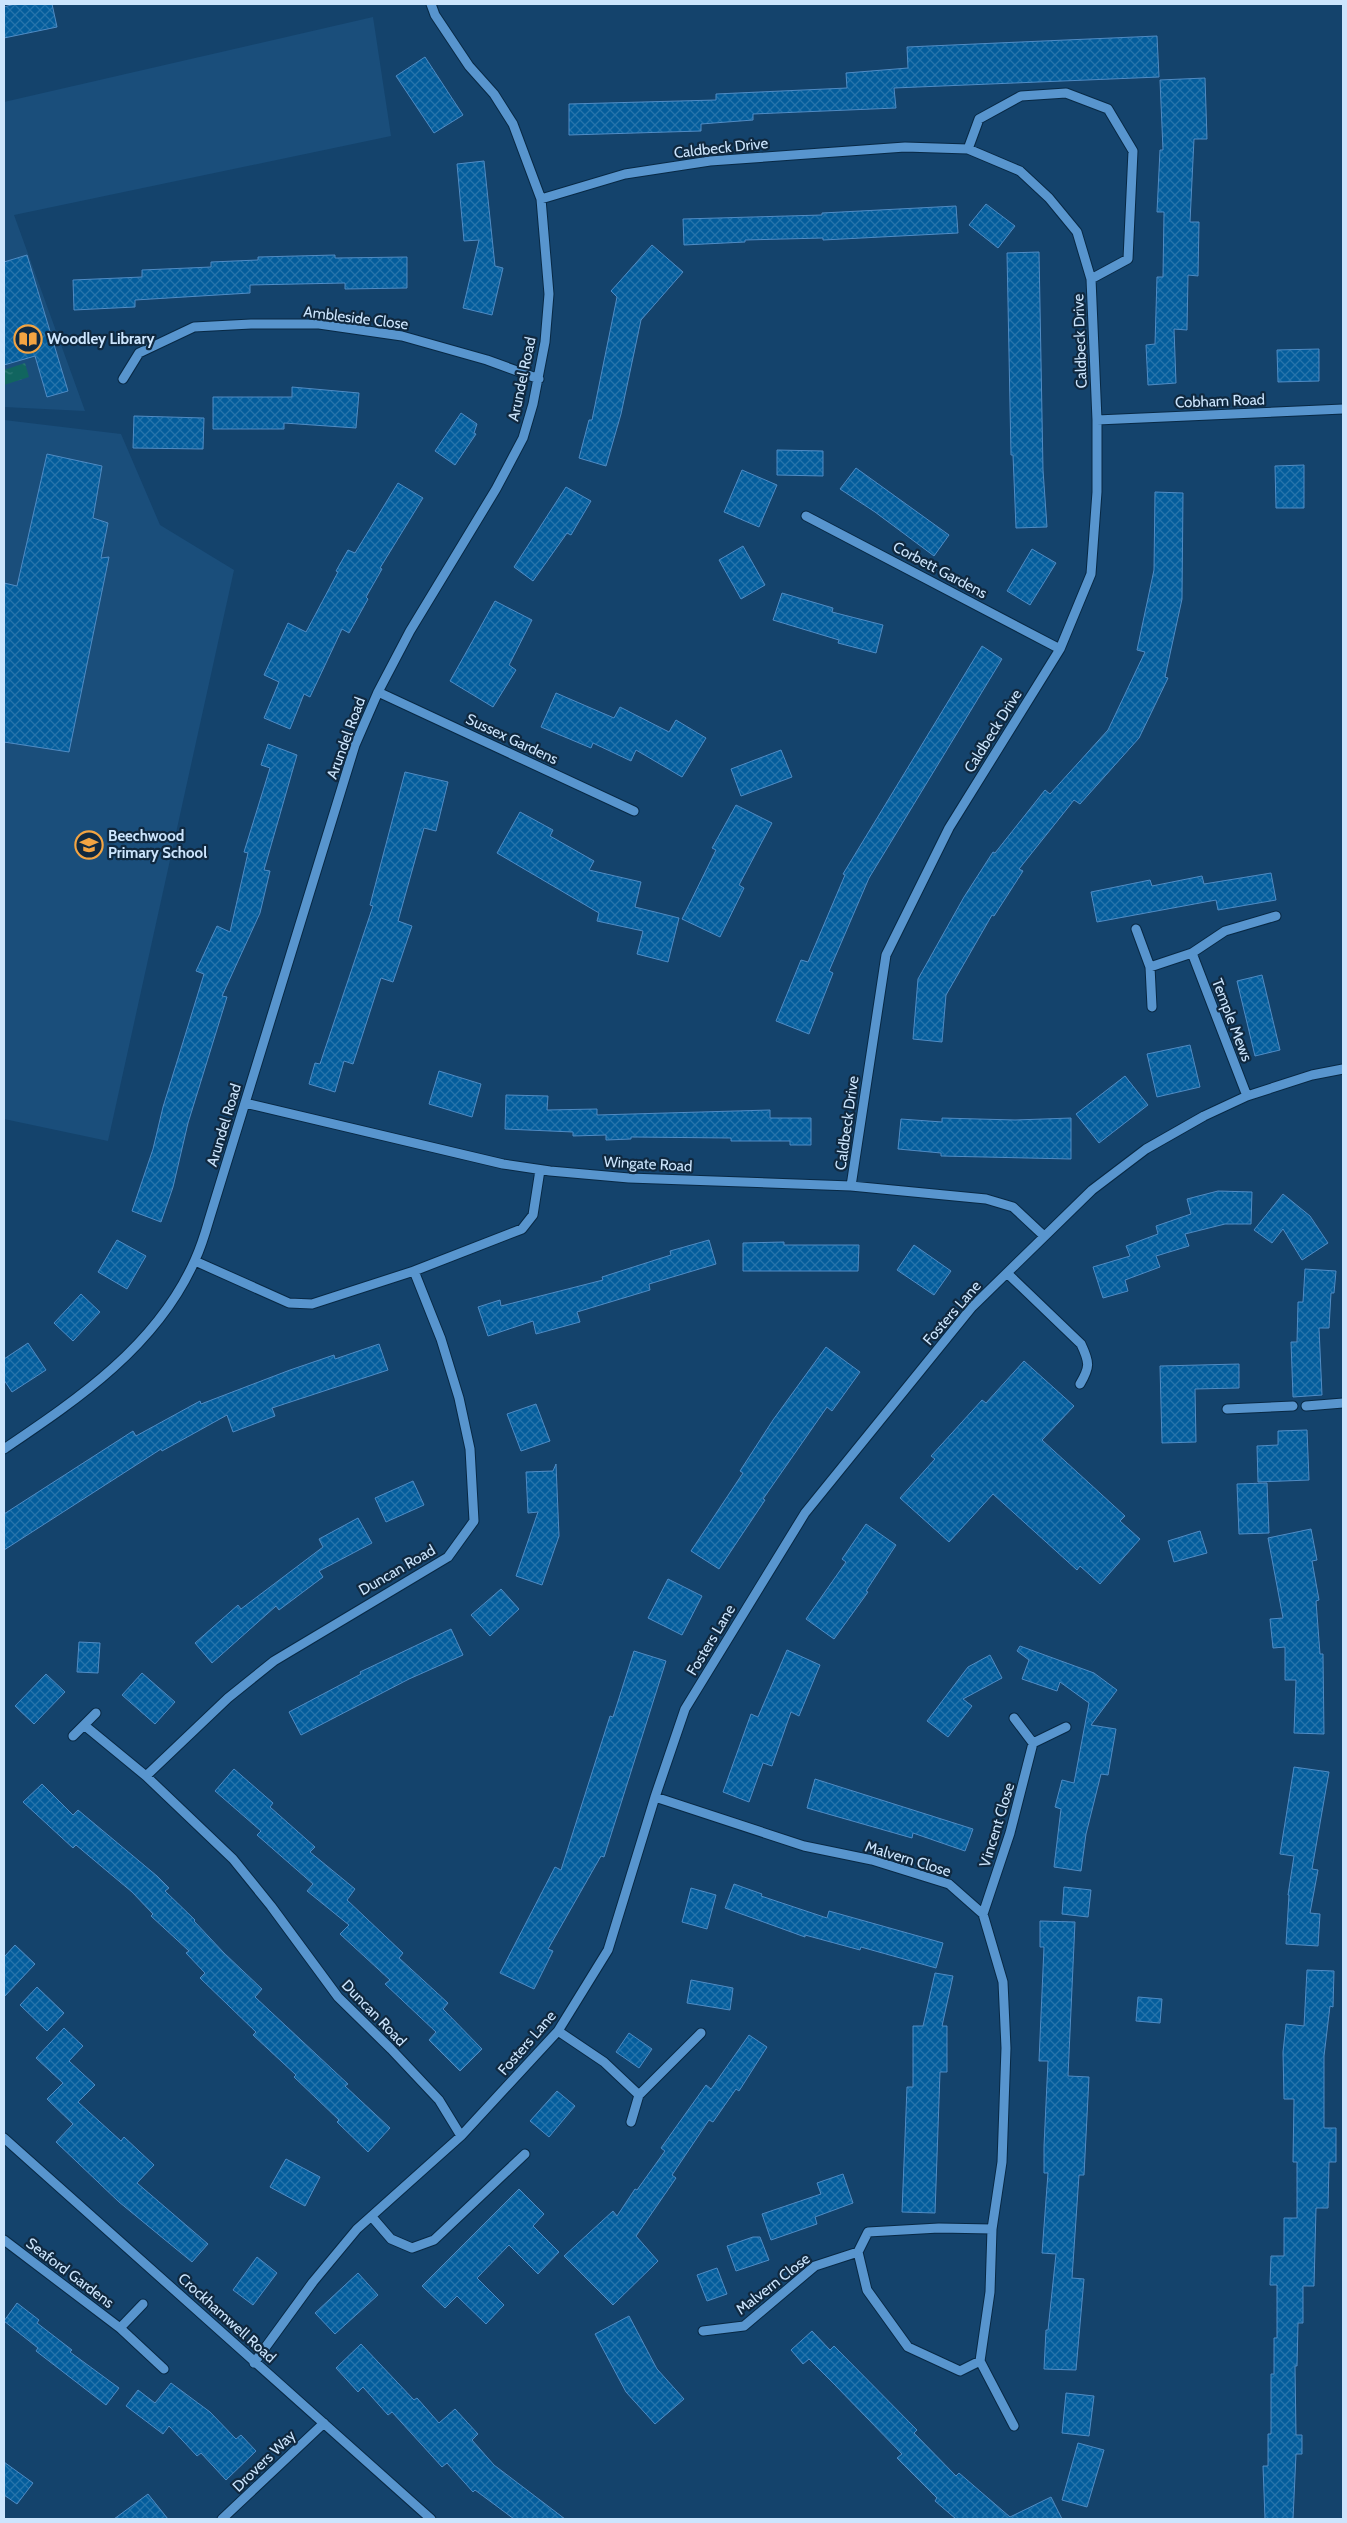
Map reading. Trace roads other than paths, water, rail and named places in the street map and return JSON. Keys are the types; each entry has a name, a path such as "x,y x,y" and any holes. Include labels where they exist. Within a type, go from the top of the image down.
{"street":[{"name":"Arundel Road","path":"4,1449 95,1386 140,1344 176,1294 195,1261 210,1220 355,745 378,692 410,631 496,489 523,438 546,342 549,294 541,199 513,124 494,94 464,59 434,15 431,4"},
{"name":"Caldbeck Drive","path":"968,149 979,119 1020,96 1066,93 1108,109 1133,151 1128,259 1091,279"},
{"name":"Caldbeck Drive","path":"541,199 625,174 710,161 905,147 968,149 1020,171 1049,198 1077,232 1091,279 1097,420 1097,492 1091,574 1060,649 949,828 886,955 851,1186"},
{"name":"Ambleside Close","path":"123,379 139,353 194,327 319,324 402,336 487,360 538,379"},
{"name":"Cobham Road","path":"1097,420 1343,409"},
{"name":"Corbett Gardens","path":"806,516 1060,649"},
{"name":"Sussex Gardens","path":"378,692 634,811"},
{"path":"1150,967 1192,953 1225,931 1276,916"},
{"path":"1136,930 1150,967 1152,1007"},
{"name":"Temple Mews","path":"1192,953 1247,1096"},
{"name":"Fosters Lane","path":"254,2363 314,2282 357,2229 461,2136 558,2031 608,1950 684,1709 805,1513 972,1308 1092,1190 1146,1149 1204,1116 1247,1096 1312,1075 1343,1069"},
{"name":"Wingate Road","path":"245,1103 503,1164 540,1170 629,1178 851,1186 986,1199 1013,1207 1044,1236"},
{"path":"195,1261 289,1303 312,1304 414,1271 522,1229 533,1214 540,1170"},
{"name":"Duncan Road","path":"146,1776 228,1698 274,1661 448,1557 474,1521 470,1449 459,1398 441,1339 414,1271"},
{"path":"1007,1273 1081,1344 1087,1357 1088,1369 1080,1384"},
{"path":"1306,1406 1343,1403"},
{"path":"1227,1409 1293,1406"},
{"path":"73,1736 96,1713"},
{"path":"1014,1718 1033,1743 1066,1727"},
{"name":"Duncan Road","path":"84,1725 146,1776 233,1859 271,1906 338,1997 439,2100 461,2136"},
{"name":"Vincent Close","path":"984,1914 1010,1833 1033,1743"},
{"name":"Malvern Close","path":"655,1797 804,1846 872,1860 949,1884 984,1914"},
{"path":"984,1914 1004,1982 1006,2048 1002,2162 992,2229 990,2292 980,2361 1014,2426"},
{"path":"558,2031 604,2062 639,2095"},
{"path":"631,2122 639,2095 701,2033"},
{"name":"Crockhamwell Road","path":"4,2138 188,2300 254,2363 431,2519"},
{"path":"372,2217 390,2239 412,2248 434,2240 525,2154"},
{"path":"980,2361 960,2371 908,2347 867,2290 858,2252 868,2232 938,2228 992,2229"},
{"name":"Seaford Gardens","path":"4,2240 120,2328 164,2370"},
{"name":"Malvern Close","path":"703,2331 744,2326 815,2266 858,2252"},
{"name":"Seaford Gardens","path":"120,2328 143,2304"},
{"name":"Drovers Way","path":"222,2519 324,2423"}],"water":[{"path":"25,363 29,377 4,385 4,370"}],"place":[{"name":"Woodley Library","path":"28,339"},
{"name":"Beechwood Primary School","path":"89,845"}]}
